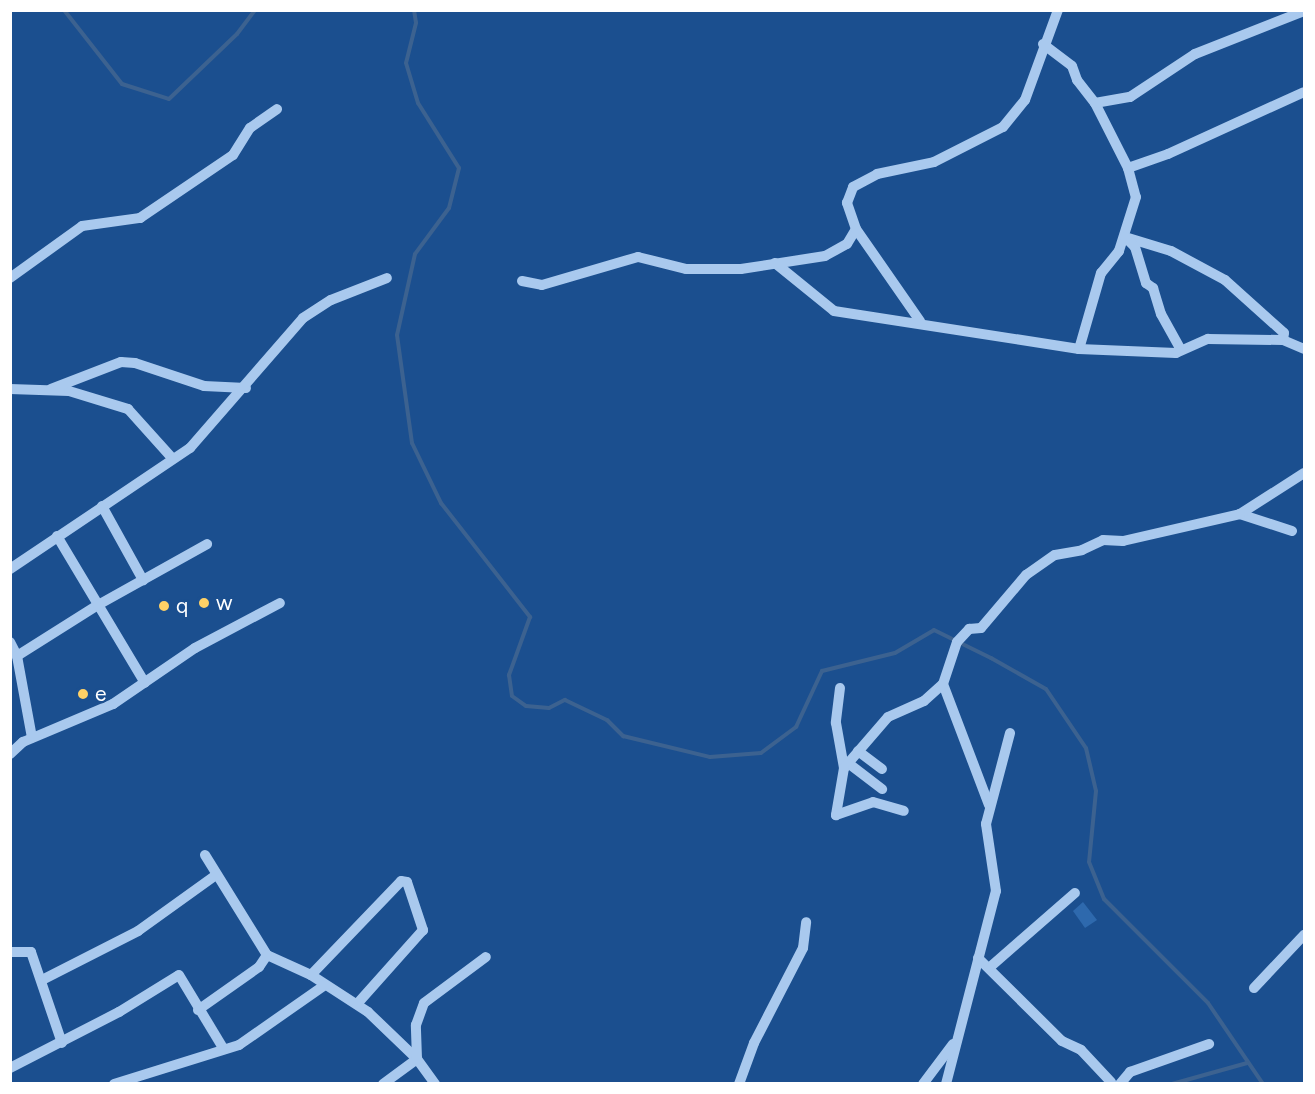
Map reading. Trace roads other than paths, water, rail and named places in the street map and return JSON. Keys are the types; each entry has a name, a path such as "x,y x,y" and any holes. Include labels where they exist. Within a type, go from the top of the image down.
{"street":[{"path":"920,321 858,232 847,203 853,187 877,174 934,162 1003,127 1025,100 1043,44 1058,10"},
{"path":"1095,103 1130,97 1195,54 1305,11"},
{"path":"1043,44 1072,66 1077,80 1095,103 1128,168 1136,197 1119,251 1101,273 1079,349"},
{"path":"1128,168 1168,154 1305,92"},
{"path":"10,278 82,226 140,218 233,155 250,129 277,109"},
{"path":"522,281 542,285 638,257 686,269 741,269 825,256 847,244 858,232"},
{"path":"1125,237 1171,251 1225,280 1284,333 1283,340"},
{"path":"1125,237 1135,247 1146,283 1153,288 1161,314 1181,350"},
{"path":"775,263 834,311 920,321 1079,349 1181,350 1208,339 1283,340 1305,349"},
{"path":"10,569 173,459 203,436 303,318 331,300 387,278"},
{"path":"51,389 121,362 135,363 204,386 246,388"},
{"path":"10,388 51,389 128,409 173,459"},
{"path":"846,766 888,717 924,701 943,684 957,642 969,629 981,628 1026,575 1055,555 1082,550 1103,540 1123,541 1240,514 1305,473"},
{"path":"102,506 143,580"},
{"path":"1240,514 1292,531"},
{"path":"57,536 145,683"},
{"path":"17,656 98,604 207,544"},
{"path":"10,754 32,738 95,712 145,683 195,648 280,603"},
{"path":"10,642 17,656 32,738"},
{"path":"943,684 989,805"},
{"path":"840,688 836,723 846,766 836,815 873,802 904,811"},
{"path":"946,1083 996,891 997,874 986,833 989,805 1010,733"},
{"path":"858,752 882,769"},
{"path":"846,766 882,789"},
{"path":"205,855 267,955 311,975 357,1004 417,1059 435,1083"},
{"path":"42,980 138,931 216,875"},
{"path":"311,975 401,881 407,882 423,930 357,1004"},
{"path":"989,968 1075,892"},
{"path":"739,1083 754,1043 802,948 806,922"},
{"path":"1254,988 1305,934"},
{"path":"10,952 31,952 62,1043"},
{"path":"198,1010 259,967 267,955"},
{"path":"417,1059 416,1025 424,1003 486,957"},
{"path":"978,958 1062,1041 1081,1050 1115,1082 1130,1072 1209,1044"},
{"path":"10,1068 62,1043 179,975 223,1048"},
{"path":"114,1083 239,1045 325,985"},
{"path":"923,1083 957,1039"},
{"path":"383,1083 417,1059"}],"waterway":[{"path":"64,10 122,84 169,99 237,34 255,10"},
{"path":"414,10 416,23 406,63 418,103 459,168 449,208 415,254 397,335 412,443 441,503 530,617 509,675 512,696 526,706 549,708 565,700 607,720 623,736 710,757 761,753 796,727 822,671 895,653 934,630 991,658 1046,689 1086,748 1096,791 1089,862 1104,899 1208,1003 1263,1084"},
{"path":"1172,1084 1247,1063"}],"place":[{"name":"w","path":"204,603"},
{"name":"q","path":"164,606"},
{"name":"e","path":"83,694"}]}
